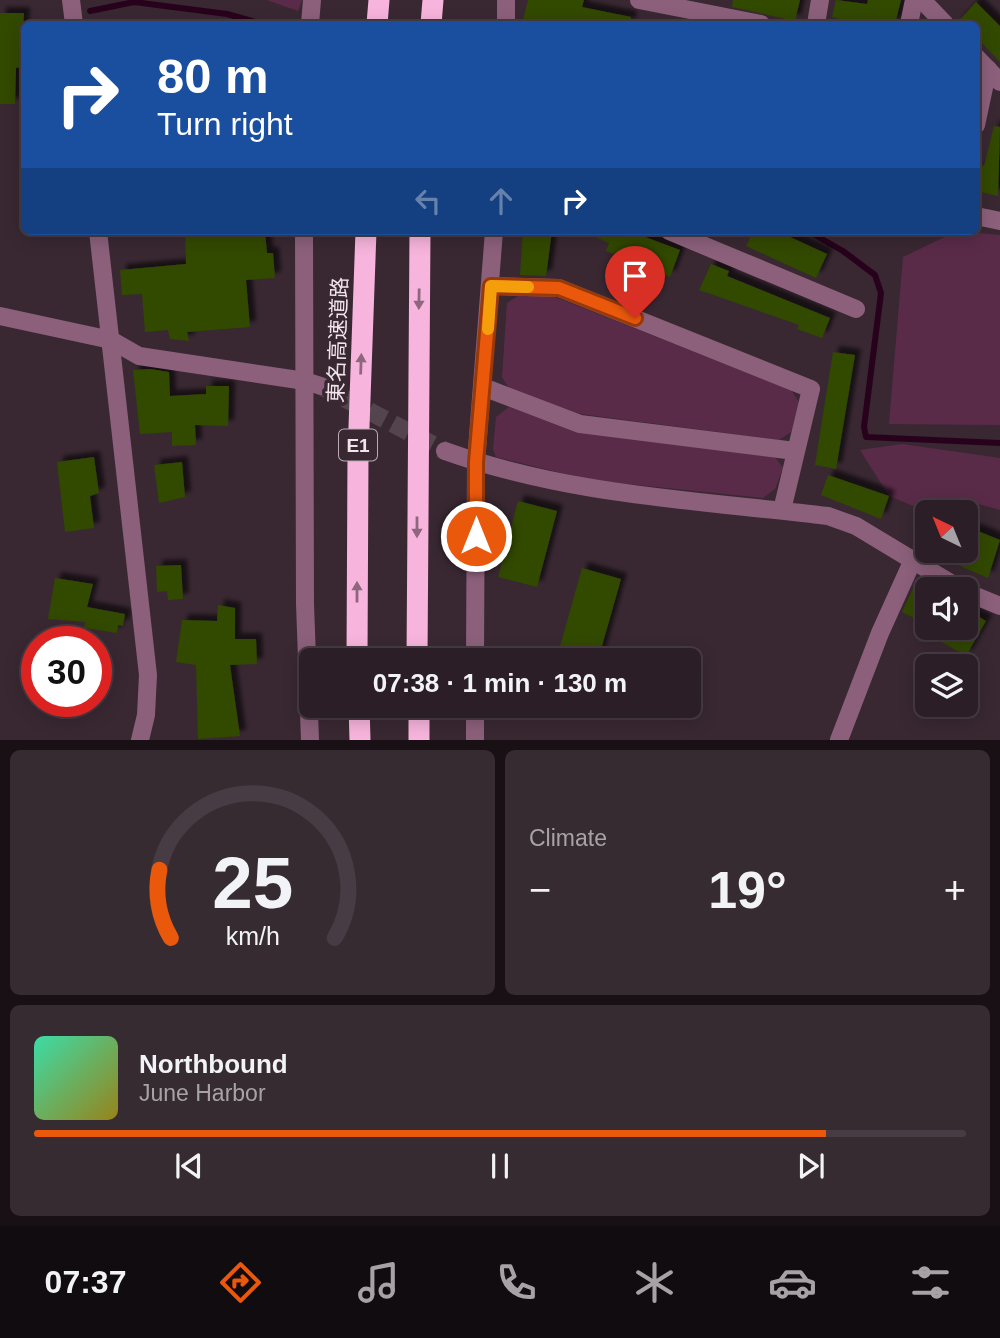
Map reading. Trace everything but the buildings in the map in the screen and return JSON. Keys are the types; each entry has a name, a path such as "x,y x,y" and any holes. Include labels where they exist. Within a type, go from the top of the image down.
{"highway":[{"path":"377,21 379,0"},
{"path":"431,21 433,0"},
{"name":"東名高速道路","path":"358,648 358,455 366,235"},
{"path":"417,648 420,235"},
{"path":"359,718 360,740"},
{"path":"419,718 419,740"}],"street":[{"path":"71,0 74,21"},
{"path":"310,21 312,0"},
{"path":"506,0 506,21"},
{"path":"639,0 746,21"},
{"path":"816,21 820,0"},
{"path":"910,21 914,0"},
{"path":"922,0 942,21"},
{"path":"980,106 988,69"},
{"path":"980,217 1000,221"},
{"path":"98,235 148,675 146,715 140,740"},
{"path":"304,235 313,384 305,604 310,740"},
{"path":"475,648 476,462 494,235"},
{"path":"679,235 856,309"},
{"path":"491,286 559,288 811,389 782,510"},
{"path":"0,316 111,340 139,356 313,384"},
{"path":"483,387 580,424 795,452"},
{"path":"445,451 476,462 590,490 828,516 856,526 939,577"},
{"path":"839,740 880,633 912,562"},
{"path":"978,597 1000,606"},
{"path":"475,718 475,740"}],"shaded area":[{"path":"267,0 302,0 298,11"},
{"path":"949,235 1000,235 1000,425 889,424 903,257"},
{"path":"521,294 555,297 791,390 799,402 791,432 779,440 581,414 510,390 502,377 507,303"},
{"path":"509,407 582,432 775,457 783,468 775,489 763,498 590,480 496,457 493,449 496,417"},
{"path":"902,444 1000,458 1000,510 978,504 978,500 915,500 915,507 889,496 860,450"}],"waterway":[{"path":"90,11 134,2 227,14 252,21"},
{"path":"815,235 843,251 875,275 881,293 864,427 866,437 1000,443"}],"tunnel":[{"path":"321,386 445,451"}],"slow traffic":[{"path":"488,329 491,286 528,287"}],"route":[{"path":"476,536 476,462 491,286 559,288 635,318"}]}
